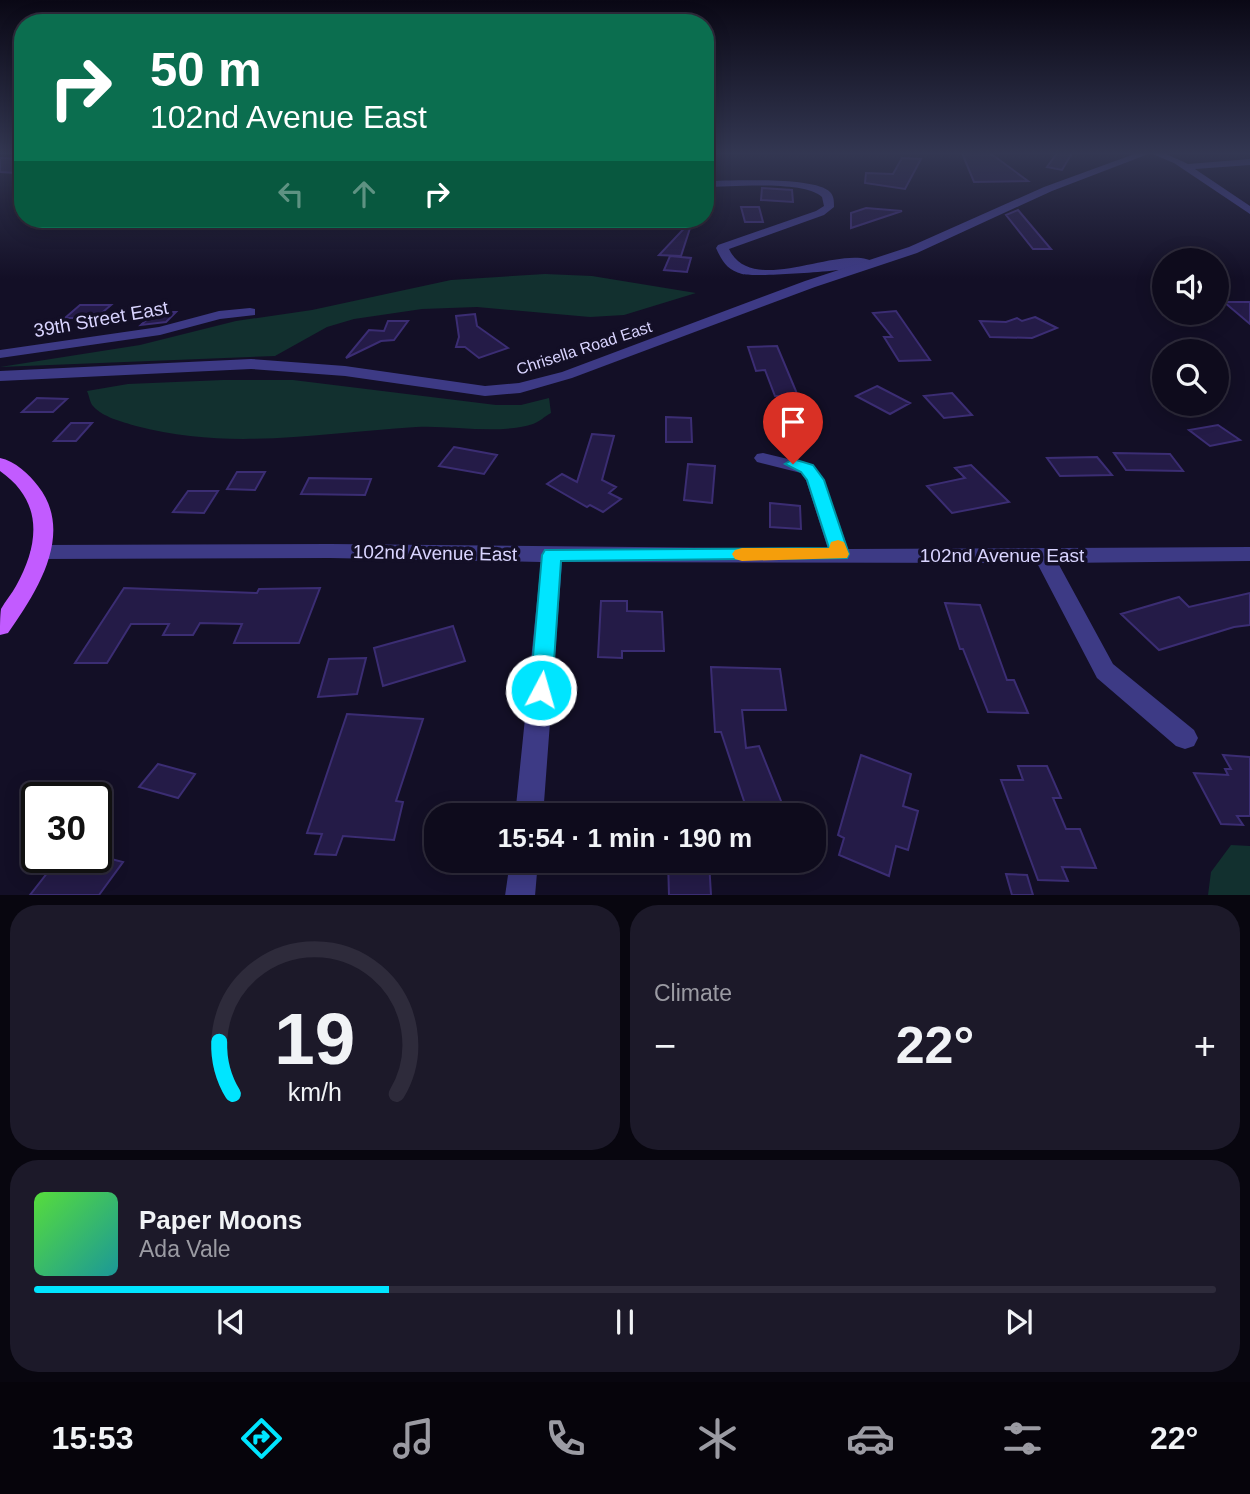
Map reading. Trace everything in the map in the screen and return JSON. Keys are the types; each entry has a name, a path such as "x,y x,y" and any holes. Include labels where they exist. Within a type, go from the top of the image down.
{"main road":[{"path":"0,463 27,481 37,495 44,516 40,563 30,586 0,626"}],"street":[{"path":"826,195 829,207 820,213 725,246 722,248 723,256 734,267 747,272 779,273 846,261 871,264"},
{"name":"Chrisella Road East","path":"0,376 270,365 345,371 450,388 509,390 567,375 810,284 913,250 1036,195"},
{"path":"1226,195 1250,211"},
{"name":"39th Street East","path":"0,354 160,331 204,318 250,312"},
{"path":"763,458 807,469 816,480 840,554"},
{"name":"102nd Avenue East","path":"40,552 1044,556 1250,554"},
{"path":"530,803 552,555"},
{"path":"1044,556 1105,671 1185,738"},
{"path":"520,895 523,873"}],"green space":[{"path":"545,274 592,276 696,293 624,315 590,317 477,307 422,309 354,319 327,327 275,356 0,367 140,345 236,321 312,310 451,280"},
{"path":"293,380 496,405 521,405 549,398 551,413 533,424 505,429 416,427 275,438 206,438 136,426 113,419 93,406 87,391 128,384"},
{"path":"1231,845 1250,846 1250,895 1208,895 1211,872"}],"building":[{"path":"761,195 792,195 793,202 761,200"},
{"path":"741,207 759,207 763,222 745,222"},
{"path":"866,208 902,211 851,228 851,213"},
{"path":"1018,210 1051,249 1033,249 1006,215"},
{"path":"684,228 690,228 681,256 659,255"},
{"path":"670,256 691,258 687,272 664,270"},
{"path":"1229,302 1250,302 1250,324 1229,306"},
{"path":"80,305 111,305 96,318 65,318"},
{"path":"896,311 930,360 899,361 884,337 892,337 873,313"},
{"path":"155,312 176,312 166,322 141,325"},
{"path":"475,314 477,326 508,348 479,358 465,347 456,347 459,337 456,316"},
{"path":"1035,317 1057,328 1032,338 990,337 980,321 1006,322 1017,318 1022,321"},
{"path":"388,321 408,321 394,340 381,341 346,358 369,330 384,331"},
{"path":"777,346 798,396 775,396 765,370 756,371 748,347"},
{"path":"877,386 910,403 890,414 856,396"},
{"path":"952,393 972,415 944,418 924,396"},
{"path":"37,398 67,399 53,412 22,412"},
{"path":"666,417 691,418 692,442 666,442"},
{"path":"807,422 814,441 778,442 772,423"},
{"path":"71,423 92,423 76,441 54,441"},
{"path":"1218,425 1240,440 1210,446 1189,430"},
{"path":"592,434 614,436 602,480 616,487 609,493 621,499 603,512 590,505 587,507 547,484 562,474 577,482"},
{"path":"454,447 497,455 484,474 439,466"},
{"path":"1114,453 1170,454 1183,471 1126,470"},
{"path":"1097,457 1112,475 1060,476 1047,458"},
{"path":"688,464 715,466 712,503 684,500"},
{"path":"971,465 1009,502 952,513 927,486 965,478 955,468"},
{"path":"237,472 265,472 255,490 227,489"},
{"path":"309,478 371,479 365,495 301,494"},
{"path":"188,491 218,491 204,513 173,512"},
{"path":"770,503 800,506 801,529 770,527"},
{"path":"124,588 257,593 259,589 320,588 299,643 234,643 242,624 200,623 193,635 163,635 169,624 131,624 107,663 75,663"},
{"path":"1250,593 1250,625 1234,627 1159,650 1121,614 1179,597 1189,607"},
{"path":"601,601 627,601 627,611 662,612 664,651 622,651 622,658 598,657"},
{"path":"945,603 980,605 1007,680 1014,680 1028,713 988,712 963,649 960,649"},
{"path":"453,626 465,661 383,686 374,648"},
{"path":"366,658 357,694 318,697 329,659"},
{"path":"711,667 780,669 786,710 742,710 746,748 759,746 782,803 745,803 721,732 715,732"},
{"path":"347,714 423,719 396,801 403,802 394,840 343,836 336,855 315,854 322,834 307,833"},
{"path":"861,755 911,774 903,806 918,811 908,850 896,846 889,876 839,855 844,838 838,835"},
{"path":"1223,755 1250,757 1250,816 1237,816 1243,825 1221,824 1194,773 1228,775 1225,769 1231,769"},
{"path":"158,764 195,774 178,798 139,787"},
{"path":"1018,766 1047,766 1061,798 1053,798 1066,829 1080,829 1096,868 1062,867 1068,881 1038,880 1001,780 1023,780"},
{"path":"112,859 123,862 99,895 30,895 47,873 112,873"},
{"path":"668,873 710,873 711,895 669,895"},
{"path":"1006,874 1027,875 1033,895 1012,895"}],"slow traffic":[{"path":"742,554 840,554 838,546"}],"route":[{"path":"541,690 552,555 840,554 816,480 807,469 793,464"}]}
